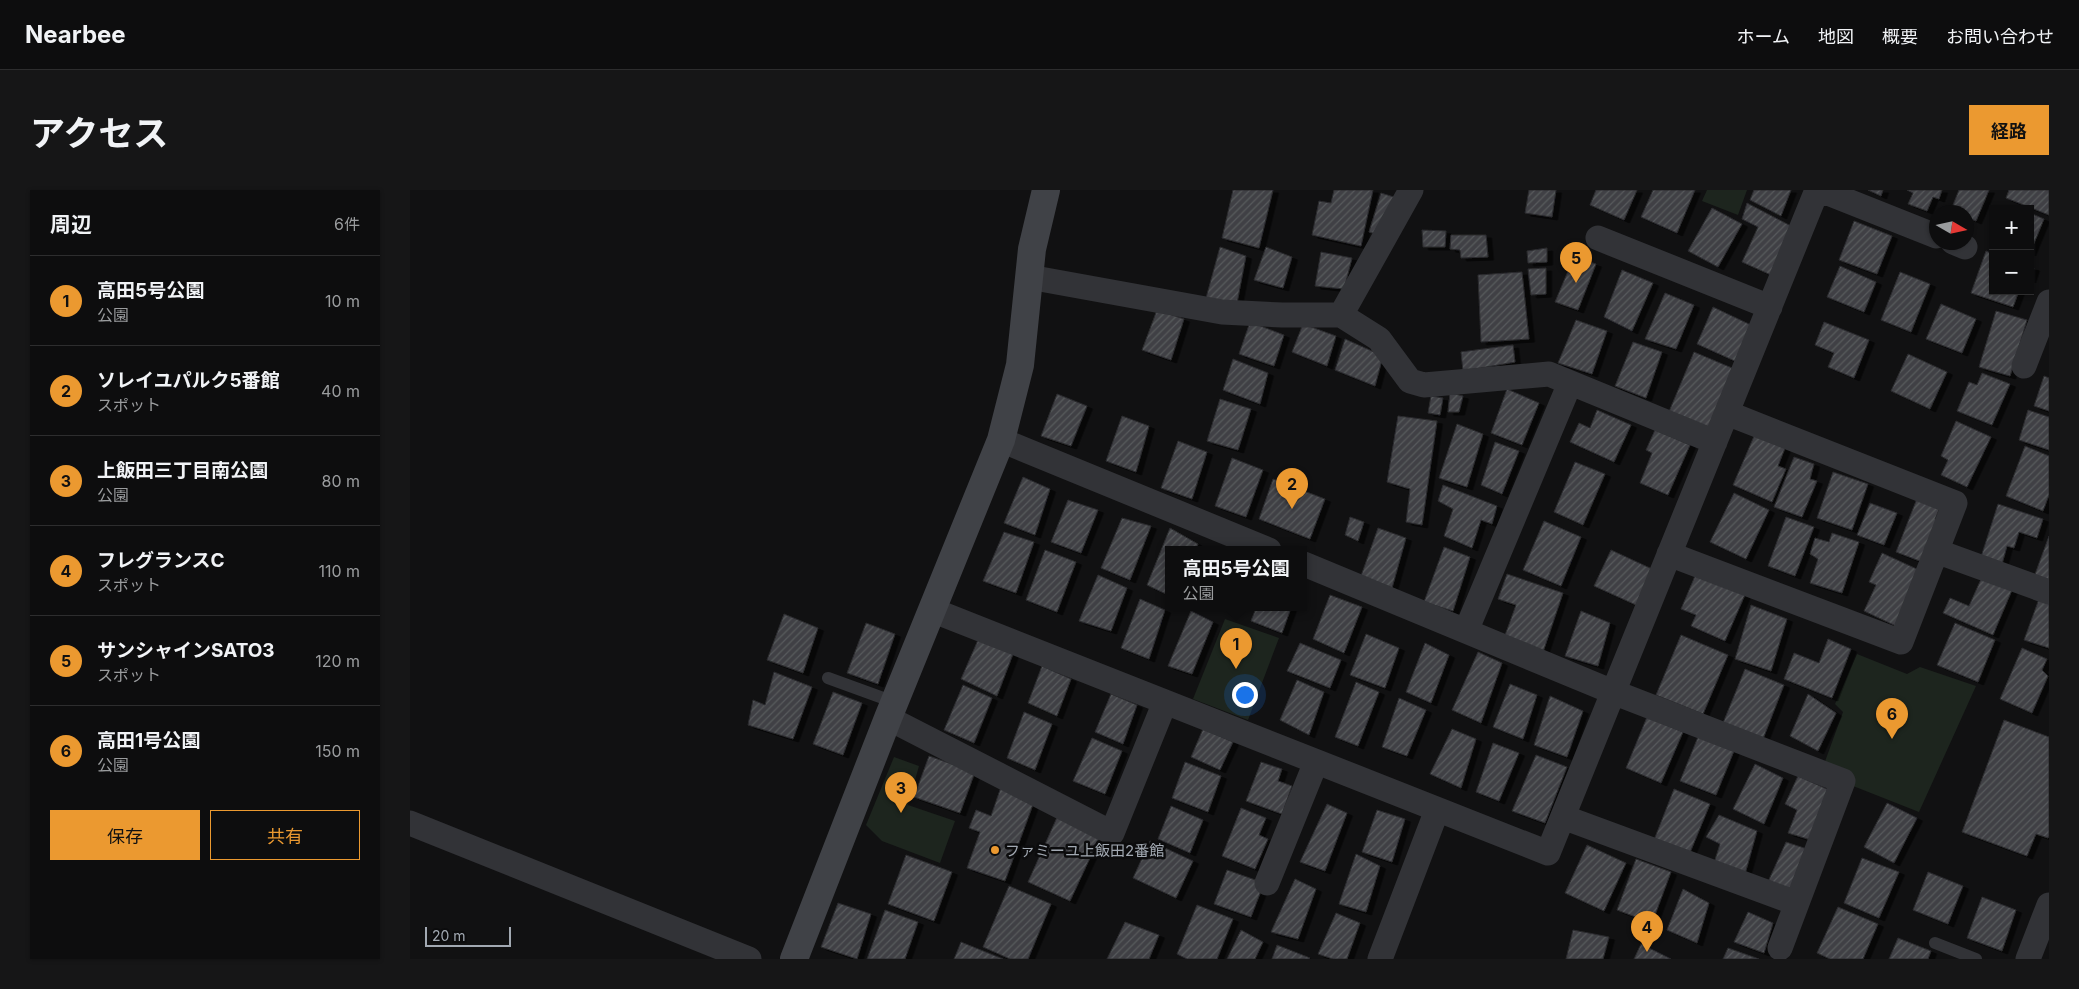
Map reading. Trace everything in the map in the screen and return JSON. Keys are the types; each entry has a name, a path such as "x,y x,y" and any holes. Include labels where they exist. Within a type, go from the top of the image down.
{"street":[{"path":"794,959 891,710 1001,440 1020,366 1032,249 1046,190"},
{"path":"1340,314 1411,190"},
{"path":"932,610 1548,854 1818,190 1929,233"},
{"path":"1598,238 1770,307"},
{"path":"1029,277 1222,312 1282,315 1340,314 1379,339 1410,381 1424,385 1549,374 1715,442"},
{"path":"2024,366 2049,302"},
{"path":"1466,631 1570,383"},
{"path":"1669,554 1902,642 1955,503 1727,413"},
{"path":"1001,440 1259,546"},
{"path":"1936,552 2049,592"},
{"path":"1307,565 1613,692 1843,781 1780,948"},
{"path":"891,710 1112,832 1165,702"},
{"path":"1268,883 1316,762"},
{"path":"1380,959 1437,810"},
{"path":"1563,817 1796,903"},
{"path":"410,823 749,959"},
{"path":"2028,959 2049,905"}],"lane":[{"path":"828,678 891,710"},
{"path":"1935,943 1976,959"}],"shaded area":[{"path":"1707,190 1747,190 1738,215 1702,201"},
{"path":"1225,619 1279,638 1248,720 1193,699"},
{"path":"1857,654 1907,674 1920,667 1976,686 1919,812 1848,784 1823,767 1843,712 1835,704"},
{"path":"894,757 919,766 908,805 955,821 940,863 882,841 866,825"}],"building":[{"path":"1233,190 1273,190 1259,248 1222,238"},
{"path":"1334,190 1373,190 1361,246 1312,235 1319,201 1331,203"},
{"path":"1529,190 1556,190 1552,217 1525,213"},
{"path":"1596,190 1637,190 1624,220 1590,205"},
{"path":"1653,190 1695,190 1677,233 1641,217"},
{"path":"1754,190 1791,190 1781,216 1750,200"},
{"path":"1868,190 1883,190 1881,196"},
{"path":"1907,190 1942,190 1939,199 1933,197 1927,211 1908,204 1913,193"},
{"path":"1959,190 1989,190 1976,221 1974,220 1974,205 1953,205"},
{"path":"2009,190 2049,190 2049,215 2034,209 2034,205 2024,205 2006,198"},
{"path":"1381,193 1397,198 1380,235 1369,232"},
{"path":"1747,203 1791,226 1771,275 1742,262 1758,227 1742,219"},
{"path":"1712,208 1742,224 1718,267 1688,251"},
{"path":"2034,215 2044,219 2034,243"},
{"path":"1854,221 1892,236 1877,274 1839,260"},
{"path":"1422,230 1446,231 1445,247 1423,247"},
{"path":"1451,235 1486,235 1488,257 1461,258 1460,250 1450,249"},
{"path":"1220,247 1246,256 1237,303 1206,298"},
{"path":"1266,247 1292,257 1283,288 1254,280"},
{"path":"1547,248 1547,262 1528,263 1527,251"},
{"path":"1986,251 1989,252 1989,295 2018,295 2013,307 1971,293"},
{"path":"1321,252 1352,258 1344,289 1315,286"},
{"path":"1574,257 1596,264 1578,310 1555,302"},
{"path":"1840,266 1876,282 1864,312 1827,297"},
{"path":"1546,268 1546,294 1531,295 1528,269"},
{"path":"1622,270 1653,283 1632,331 1604,317"},
{"path":"1522,272 1529,339 1481,342 1478,275"},
{"path":"1900,272 1930,284 1911,332 1881,320"},
{"path":"1665,293 1694,305 1676,349 1645,339"},
{"path":"1941,304 1976,319 1962,353 1926,339"},
{"path":"1713,307 1753,326 1737,362 1697,344"},
{"path":"1157,310 1184,319 1171,360 1142,350"},
{"path":"1996,311 2027,320 2010,376 1979,367"},
{"path":"1576,320 1607,331 1592,374 1558,363"},
{"path":"1250,322 1284,335 1274,366 1239,354"},
{"path":"1824,322 1869,340 1854,378 1828,367 1834,353 1815,345"},
{"path":"1303,324 1336,336 1327,366 1292,352"},
{"path":"1345,339 1383,356 1375,386 1335,370"},
{"path":"1633,342 1662,352 1646,398 1615,386"},
{"path":"1513,345 1515,362 1463,371 1461,352"},
{"path":"1694,352 1732,368 1719,415 1705,429 1668,414"},
{"path":"1908,354 1947,372 1930,409 1891,391"},
{"path":"1233,359 1268,373 1260,404 1223,390"},
{"path":"1982,373 2010,384 1992,425 1957,411 1969,382 1977,385"},
{"path":"2044,376 2049,378 2049,411 2034,406"},
{"path":"1507,389 1539,403 1522,445 1491,433"},
{"path":"1450,393 1463,396 1459,412 1448,412"},
{"path":"1057,394 1087,406 1071,446 1041,436"},
{"path":"1431,396 1443,398 1440,415 1428,413"},
{"path":"1220,399 1251,409 1238,450 1207,441"},
{"path":"1597,410 1631,425 1614,462 1570,442 1579,423 1590,428"},
{"path":"2028,410 2049,417 2049,450 2019,440"},
{"path":"1122,416 1149,426 1136,472 1106,461"},
{"path":"1398,416 1437,421 1422,525 1406,522 1410,489 1387,482"},
{"path":"1956,421 1991,437 1967,487 1941,475 1948,460 1941,456"},
{"path":"1457,424 1483,434 1467,487 1439,478"},
{"path":"1655,430 1690,445 1668,495 1640,483 1652,453 1646,450"},
{"path":"1755,434 1785,448 1778,466 1786,469 1772,502 1733,485"},
{"path":"1178,441 1207,452 1192,499 1161,488"},
{"path":"1495,442 1519,451 1502,494 1481,485"},
{"path":"2025,446 2049,456 2049,495 2043,511 2006,496"},
{"path":"1794,457 1814,464 1810,479 1817,481 1802,517 1774,507"},
{"path":"1232,458 1263,470 1246,517 1215,506"},
{"path":"1575,462 1605,474 1583,525 1554,512"},
{"path":"1833,472 1868,484 1852,530 1817,518"},
{"path":"1023,477 1050,489 1035,535 1004,523"},
{"path":"1273,479 1325,499 1310,539 1259,519"},
{"path":"1443,485 1497,506 1492,524 1481,520 1472,548 1444,536 1453,509 1438,501"},
{"path":"1734,493 1769,510 1746,559 1710,542"},
{"path":"1918,496 1941,505 1935,519 1941,521 1925,563 1896,552"},
{"path":"1068,500 1098,510 1081,553 1051,542"},
{"path":"1870,503 1897,513 1884,545 1857,535"},
{"path":"1998,504 2043,519 2037,538 2019,532 2014,548 2007,546 2002,564 1981,557"},
{"path":"1350,517 1364,522 1358,541 1345,535"},
{"path":"1786,517 1814,527 1795,576 1768,566"},
{"path":"1122,518 1151,526 1130,580 1101,568"},
{"path":"1544,521 1581,537 1561,586 1523,570"},
{"path":"1170,528 1198,544 1197,546 1165,546 1165,594 1147,585"},
{"path":"1378,528 1406,538 1392,588 1361,576"},
{"path":"1004,532 1034,542 1016,593 983,581"},
{"path":"1832,533 1859,542 1842,593 1810,583 1818,559 1810,554 1815,538 1829,542"},
{"path":"2049,536 2049,583 2034,577"},
{"path":"1444,547 1470,557 1453,611 1424,602"},
{"path":"1045,550 1076,562 1057,612 1026,600"},
{"path":"1611,550 1652,569 1636,605 1594,586"},
{"path":"1882,553 1921,571 1896,626 1864,611 1876,585 1869,582"},
{"path":"1698,569 1747,590 1725,641 1691,626 1696,615 1681,609"},
{"path":"1507,574 1563,593 1543,652 1504,638 1516,605 1498,599"},
{"path":"1098,575 1127,588 1111,631 1079,621"},
{"path":"1982,577 2012,590 1993,635 1943,613 1950,598 1969,606"},
{"path":"1330,595 1362,607 1344,653 1313,639"},
{"path":"1140,599 1165,610 1149,659 1121,648"},
{"path":"2039,599 2049,602 2049,648 2024,640"},
{"path":"1751,605 1787,619 1771,671 1735,659"},
{"path":"1191,611 1213,622 1192,674 1168,666"},
{"path":"1255,611 1290,611 1282,633 1251,621"},
{"path":"1581,611 1610,623 1598,666 1565,656"},
{"path":"784,614 818,628 803,673 767,660"},
{"path":"866,623 895,634 878,684 847,673"},
{"path":"1955,623 1995,640 1978,682 1937,665"},
{"path":"1366,634 1399,648 1385,688 1350,675"},
{"path":"1681,635 1728,655 1703,714 1656,695"},
{"path":"1828,639 1851,649 1832,698 1784,679 1794,653 1819,663"},
{"path":"978,640 1013,654 997,696 961,679"},
{"path":"1300,643 1341,660 1330,688 1287,671"},
{"path":"1425,643 1449,655 1431,703 1406,692"},
{"path":"2022,648 2047,659 2042,670 2048,676 2032,713 2000,699"},
{"path":"1478,652 1502,663 1481,723 1452,710"},
{"path":"1042,666 1071,679 1057,716 1028,703"},
{"path":"1745,669 1784,685 1763,739 1723,723"},
{"path":"774,672 812,687 793,739 748,725 753,700 765,705"},
{"path":"1297,680 1324,692 1309,735 1280,720"},
{"path":"1356,682 1379,692 1358,746 1335,737"},
{"path":"1510,684 1537,695 1523,739 1493,727"},
{"path":"963,685 992,698 974,743 944,730"},
{"path":"833,692 862,703 843,755 813,744"},
{"path":"1111,694 1137,705 1123,744 1095,732"},
{"path":"1808,694 1836,713 1818,751 1790,736"},
{"path":"1550,696 1583,711 1567,757 1534,745"},
{"path":"1399,698 1426,710 1407,756 1382,747"},
{"path":"1024,712 1052,724 1035,770 1007,758"},
{"path":"1647,717 1683,732 1661,783 1626,768"},
{"path":"2004,720 2049,737 2049,836 2048,838 2036,834 2027,856 1962,832"},
{"path":"1203,729 1233,742 1220,770 1191,757"},
{"path":"1452,729 1476,739 1461,788 1430,774"},
{"path":"1698,737 1734,751 1716,795 1680,781"},
{"path":"1092,738 1122,751 1105,794 1073,781"},
{"path":"1493,743 1519,753 1499,801 1476,792"},
{"path":"1536,755 1567,767 1545,823 1512,811"},
{"path":"929,756 975,772 960,813 914,797"},
{"path":"1185,762 1221,776 1208,812 1172,798"},
{"path":"1261,762 1282,769 1278,781 1292,786 1282,814 1246,801"},
{"path":"1755,764 1783,778 1764,824 1733,809"},
{"path":"1798,776 1829,790 1811,840 1788,833 1797,810 1785,804"},
{"name":"ファミーユ上飯田2番館","path":"1001,787 1035,799 1005,881 967,868 980,832 969,828 976,810 991,816"},
{"path":"1674,789 1710,804 1689,855 1654,840"},
{"path":"1887,803 1917,818 1894,863 1864,847"},
{"path":"1327,804 1347,813 1325,871 1300,862"},
{"path":"1171,806 1203,820 1190,853 1158,839"},
{"path":"1241,808 1266,818 1259,835 1268,839 1255,869 1222,856"},
{"path":"1377,810 1405,819 1392,862 1362,852"},
{"path":"1059,813 1102,832 1070,901 1028,882"},
{"path":"1719,815 1757,831 1745,874 1714,863 1720,844 1706,837"},
{"path":"1150,841 1193,861 1176,898 1133,878"},
{"path":"1786,842 1807,849 1791,893 1767,884"},
{"path":"1587,845 1626,863 1604,911 1565,893"},
{"path":"1356,854 1380,866 1366,912 1339,904"},
{"path":"906,855 952,872 934,921 888,904"},
{"path":"1862,858 1899,872 1879,918 1844,903"},
{"path":"1636,859 1671,872 1652,923 1617,910"},
{"path":"1227,870 1264,883 1251,917 1214,904"},
{"path":"1928,872 1963,886 1948,924 1913,910"},
{"path":"1295,879 1316,889 1298,939 1271,932"},
{"path":"1009,886 1051,904 1028,959 1010,959 983,947"},
{"path":"1683,889 1709,903 1697,943 1667,930"},
{"path":"1982,897 2016,910 2002,951 1967,938"},
{"path":"838,903 871,914 857,959 821,947"},
{"path":"1197,905 1233,919 1217,959 1187,959 1177,954"},
{"path":"1838,907 1878,924 1863,959 1830,959 1817,953"},
{"path":"885,910 918,922 905,959 867,959"},
{"path":"1748,912 1773,923 1764,953 1734,942"},
{"path":"1336,913 1360,923 1347,959 1333,959 1318,954"},
{"path":"1125,922 1159,935 1149,959 1107,959"},
{"path":"1241,930 1263,942 1255,959 1227,959"},
{"path":"1573,930 1609,937 1603,959 1566,959"},
{"path":"1898,938 1931,951 1928,959 1889,959"},
{"path":"961,942 1003,959 954,959"},
{"path":"1641,944 1671,959 1634,959"},
{"path":"1277,945 1310,958 1272,959"},
{"path":"1728,948 1759,959 1723,959"}],"place":[{"name":"サンシャインSATO3","path":"1576,283"},
{"name":"ソレイユパルク5番館","path":"1292,509"},
{"name":"高田5号公園","path":"1236,669"},
{"name":"高田1号公園","path":"1892,739"},
{"name":"上飯田三丁目南公園","path":"901,813"},
{"name":"ファミーユ上飯田2番館","path":"995,850"},
{"name":"フレグランスC","path":"1647,952"}]}
